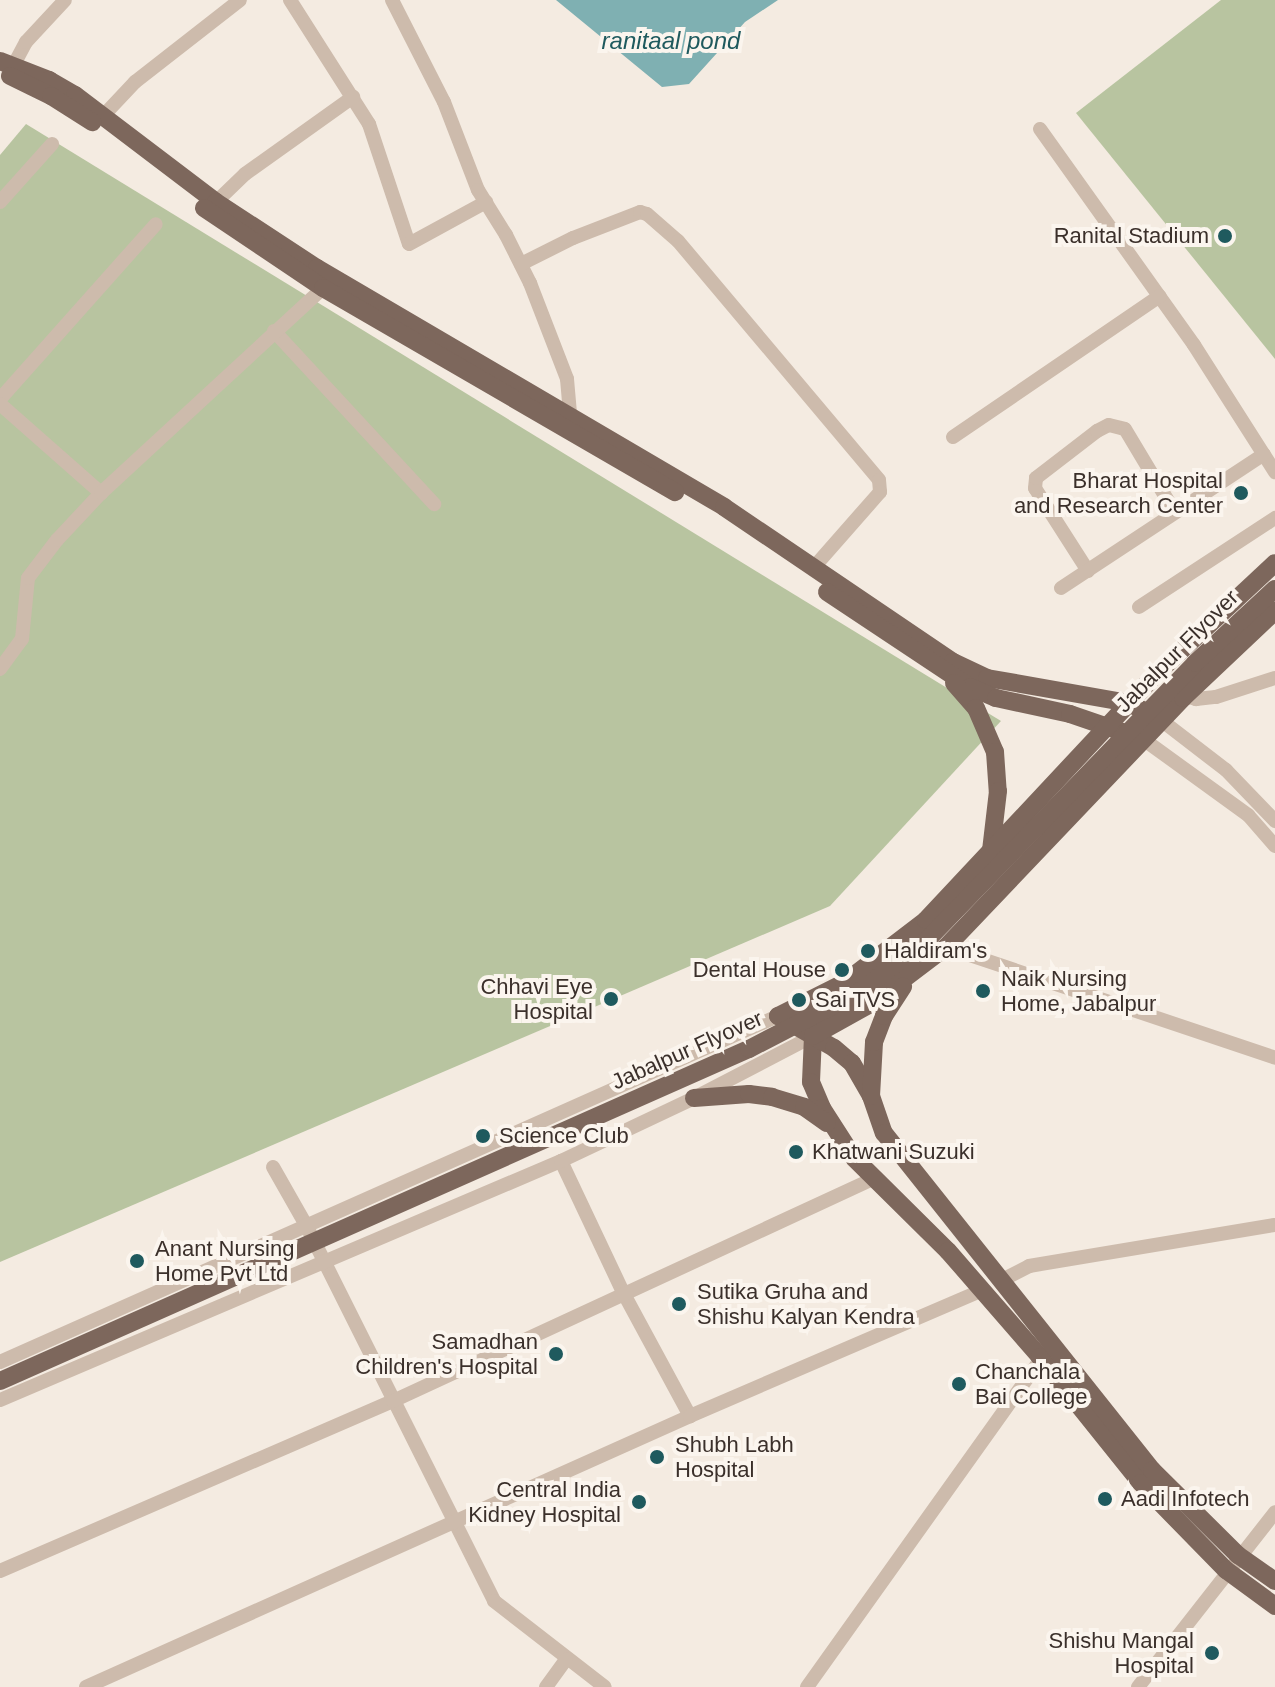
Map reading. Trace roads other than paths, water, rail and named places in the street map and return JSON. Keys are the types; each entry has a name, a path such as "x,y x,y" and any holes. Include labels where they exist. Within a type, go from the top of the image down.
{"main road":[{"path":"6,69 49,80 103,116 216,202 317,268 724,507 907,633 987,678 1129,703 1161,720"},
{"path":"6,69 79,114 222,221 323,288 707,510 944,672 996,698 1109,726 1143,739"},
{"path":"778,1016 824,994 876,960 926,920 1155,675 1275,563"},
{"name":"Jabalpur Flyover","path":"0,1381 734,1056 859,992 927,940 1195,663 1275,589"},
{"path":"813,1036 909,978 946,947 1161,720 1275,611"},
{"path":"944,672 976,708 995,752 998,791 991,851"},
{"path":"871,1096 874,1042 884,1016 909,978"},
{"path":"824,994 813,1036 811,1082 833,1127 854,1158 1046,1352 1152,1470 1238,1555 1275,1581"},
{"path":"778,1016 852,1063 871,1096 884,1133 1000,1281 1046,1352 1141,1483 1226,1570 1275,1606"},
{"path":"694,1098 749,1094 772,1097 804,1107 833,1127"}],"street":[{"path":"6,69 65,0"},
{"path":"103,116 135,82 240,0"},
{"path":"290,0 369,124 409,244 486,202"},
{"path":"392,0 444,102 486,202 521,264 567,379 570,417"},
{"path":"216,202 245,174 353,97"},
{"path":"1040,129 1160,296 1275,472"},
{"path":"0,202 52,144"},
{"path":"521,264 573,238 640,212 647,214 678,241 879,480 880,492 814,567"},
{"path":"101,493 0,402 156,224"},
{"path":"0,669 22,639 28,578 101,493 323,288"},
{"path":"953,437 1160,296"},
{"path":"274,331 434,504"},
{"path":"1088,571 1035,488 1036,478 1097,431 1109,425 1125,429 1174,511"},
{"path":"1061,588 1264,454"},
{"path":"1139,607 1275,518"},
{"path":"1155,675 1183,698 1216,697 1275,678"},
{"path":"1161,720 1226,770 1275,821"},
{"path":"1143,739 1248,815 1275,846"},
{"path":"946,947 1275,1058"},
{"path":"0,1362 778,1016"},
{"path":"0,1400 561,1161 694,1098 813,1036"},
{"path":"561,1161 624,1294 690,1416"},
{"path":"273,1167 306,1225 494,1601 605,1687"},
{"path":"0,1571 393,1401 875,1178"},
{"path":"1000,1281 1029,1266 1275,1225"},
{"path":"86,1687 690,1416 983,1290"},
{"path":"807,1687 1046,1352"},
{"path":"1138,1687 1226,1570 1275,1512"},
{"path":"546,1687 566,1659"}],"water":[{"name":"ranitaal pond","path":"556,0 778,0 745,22 689,84 662,87"}],"place":[{"name":"Ranital Stadium","path":"1225,236"},
{"name":"Bharat Hospital and Research Center","path":"1241,493"},
{"name":"Haldiram's","path":"868,951"},
{"name":"Dental House","path":"842,970"},
{"name":"Naik Nursing Home, Jabalpur","path":"983,991"},
{"name":"Chhavi Eye Hospital","path":"611,999"},
{"name":"Sai TVS","path":"799,1000"},
{"name":"Science Club","path":"483,1136"},
{"name":"Khatwani Suzuki","path":"796,1152"},
{"name":"Anant Nursing Home Pvt Ltd","path":"137,1261"},
{"name":"Sutika Gruha and Shishu Kalyan Kendra","path":"679,1304"},
{"name":"Samadhan Children's Hospital","path":"556,1354"},
{"name":"Chanchala Bai College","path":"959,1384"},
{"name":"Shubh Labh Hospital","path":"657,1457"},
{"name":"Aadi Infotech","path":"1105,1499"},
{"name":"Central India Kidney Hospital","path":"639,1502"},
{"name":"Shishu Mangal Hospital","path":"1212,1653"}]}
